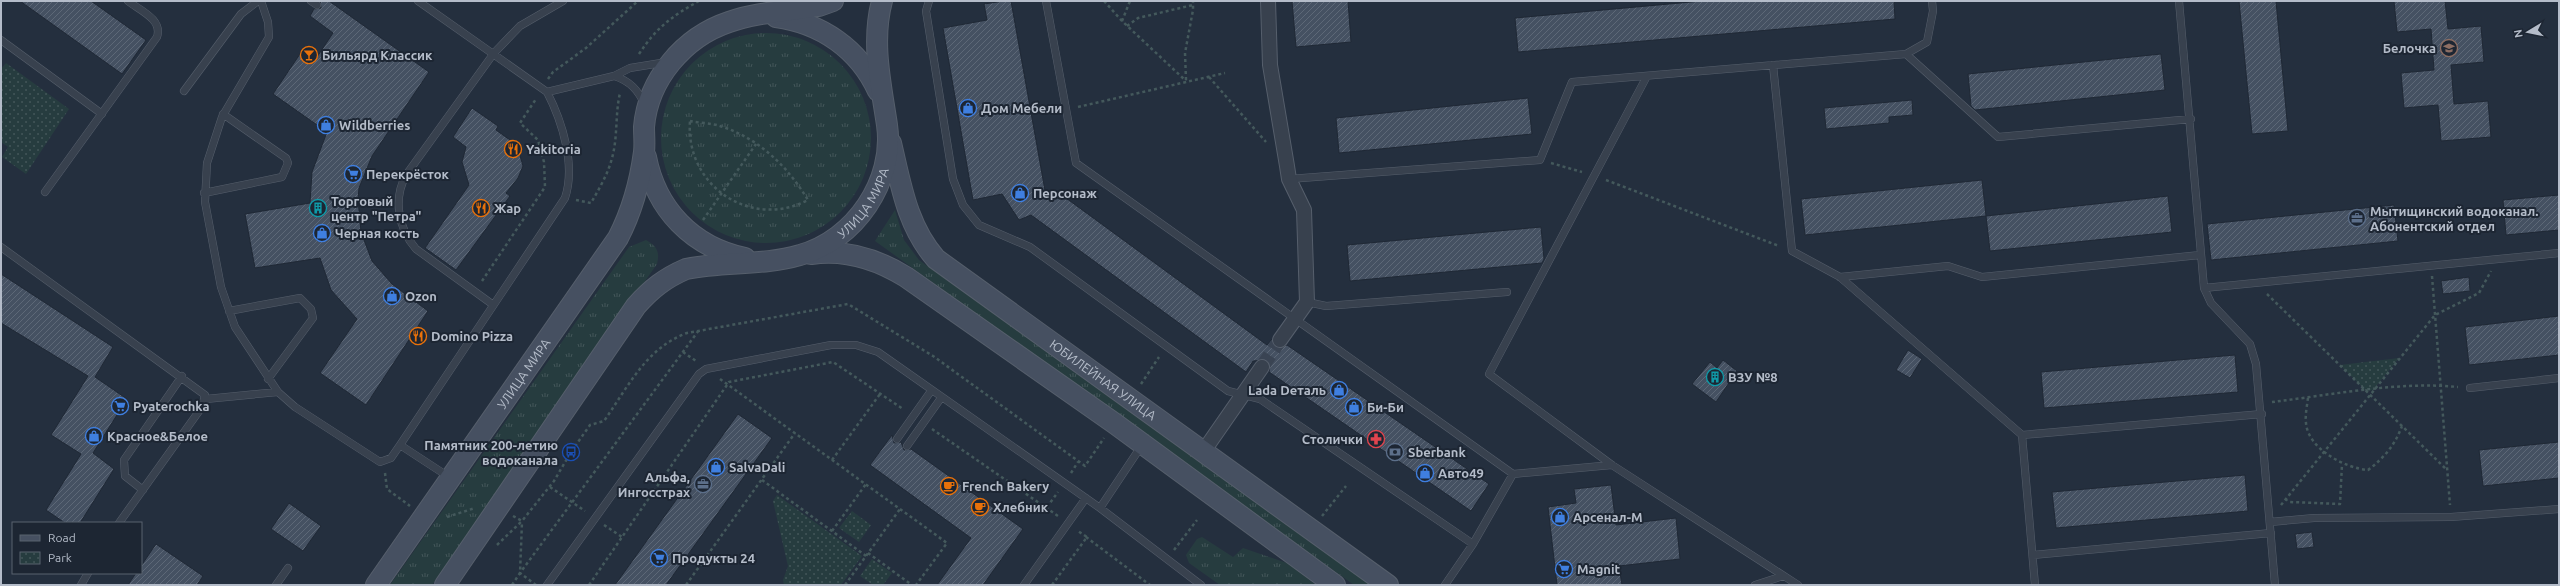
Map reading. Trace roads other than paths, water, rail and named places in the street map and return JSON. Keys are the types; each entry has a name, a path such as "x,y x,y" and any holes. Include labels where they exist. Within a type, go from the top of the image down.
{"main road":[{"name":"УЛИЦА МИРА","path":"376,585 618,238 630,215 644,151 647,111 658,81 671,61 688,44 708,31 730,22 833,1"},
{"name":"УЛИЦА МИРА","path":"445,585 632,312 652,288 668,276 686,269 705,265 777,260 801,255 828,242 843,232 860,215 874,195 883,173 887,150 887,126 882,102 878,61 878,29 882,1"},
{"name":"УЛИЦА МИРА","path":"753,17 777,17 793,20 823,30 842,44 859,60 873,80 882,102"},
{"name":"ЮБИЛЕЙНАЯ УЛИЦА","path":"887,126 908,214 924,246 936,260 1388,585"},
{"name":"УЛИЦА МИРА","path":"644,151 649,173 658,195 671,215 692,235 708,246 730,255 753,260 777,260"},
{"path":"801,255 837,252 874,260 892,269 1114,423 1335,585"}],"street":[{"path":"1268,1 1270,65 1288,173 1304,210 1307,302 1280,340"},
{"path":"1203,452 1262,367"}],"lane":[{"path":"46,192 158,34 157,23 128,1"},
{"path":"184,91 241,14 258,1"},
{"path":"261,1 268,22 269,36 223,114 207,163 204,193 214,260 229,311 246,345 278,392 295,407 376,460 384,462 391,458 400,445 492,304 565,198 569,181 565,148 556,114 545,90 418,1"},
{"path":"492,304 416,249 410,243 400,218 399,197 406,175 494,53 520,26 562,1"},
{"path":"929,1 926,11 953,179 963,205 979,224 1030,247 1228,391 1260,398 1473,544"},
{"path":"1046,1 1076,163 1513,474 1612,465"},
{"path":"1288,173 1540,160 1572,82 1906,54 1927,42 1933,11 1932,1"},
{"path":"2179,1 2191,119 2200,255 2204,288 2211,303 2250,344 2256,364 2262,404 2275,585"},
{"path":"1,40 102,114"},
{"path":"1906,54 1998,137 2191,119"},
{"path":"545,90 614,76 630,68 671,61"},
{"path":"1772,65 1792,251 1840,277 2022,435 2036,585"},
{"path":"614,76 625,80 633,86 647,111"},
{"path":"1647,76 1489,374 1612,465 1798,585"},
{"path":"204,193 282,177 288,163 286,158 223,114"},
{"path":"1,247 200,389 206,399"},
{"path":"2204,288 2559,253"},
{"path":"1840,277 1948,266 1982,277 2200,255"},
{"path":"1307,302 1326,306 1507,292"},
{"path":"229,311 300,298 311,309 313,318 268,379"},
{"path":"547,585 699,374 706,369 831,345 856,345 878,352 931,391 1100,508 1197,584"},
{"path":"143,490 125,476 124,460 182,376"},
{"path":"2470,388 2559,378"},
{"path":"897,439 931,391"},
{"path":"206,399 278,392"},
{"path":"907,446 941,398"},
{"path":"120,522 202,407 206,399"},
{"path":"2022,435 2262,414"},
{"path":"400,445 451,478"},
{"path":"1100,508 1142,445"},
{"path":"1444,585 1473,544 1513,474"},
{"path":"1024,585 1086,498"},
{"path":"2270,522 2314,518 2451,517 2559,509"},
{"path":"2033,555 2271,533"},
{"path":"276,585 288,568"},
{"path":"81,585 87,574"},
{"path":"1755,585 1784,576"}],"tunnel":[{"path":"1262,367 1280,340"}],"place":[{"name":"Белочка","path":"2449,48"},
{"name":"Бильярд Классик","path":"309,55"},
{"name":"Дом Мебели","path":"968,108"},
{"name":"Wildberries","path":"326,125"},
{"name":"Yakitoria","path":"513,149"},
{"name":"Перекрёсток","path":"353,174"},
{"name":"Персонаж","path":"1020,193"},
{"name":"Торговый центр \"Петра\"","path":"318,208"},
{"name":"Жар","path":"481,208"},
{"name":"Мытищинский водоканал. Абонентский отдел","path":"2357,218"},
{"name":"Черная кость","path":"322,233"},
{"name":"Ozon","path":"392,296"},
{"name":"Domino Pizza","path":"418,336"},
{"name":"ВЗУ №8","path":"1715,377"},
{"name":"Lada Dеталь","path":"1339,390"},
{"name":"Pyaterochka","path":"120,406"},
{"name":"Би-Би","path":"1354,407"},
{"name":"Красное&Белое","path":"94,436"},
{"name":"Столички","path":"1376,439"},
{"name":"Памятник 200-летию водоканала","path":"571,452"},
{"name":"Sberbank","path":"1395,452"},
{"name":"SalvaDali","path":"716,467"},
{"name":"Авто49","path":"1425,473"},
{"name":"Альфа, Ингосстрах","path":"703,484"},
{"name":"French Bakery","path":"949,486"},
{"name":"Хлебник","path":"980,507"},
{"name":"Арсенал-М","path":"1560,517"},
{"name":"Продукты 24","path":"659,558"},
{"name":"Magnit","path":"1564,569"}]}
